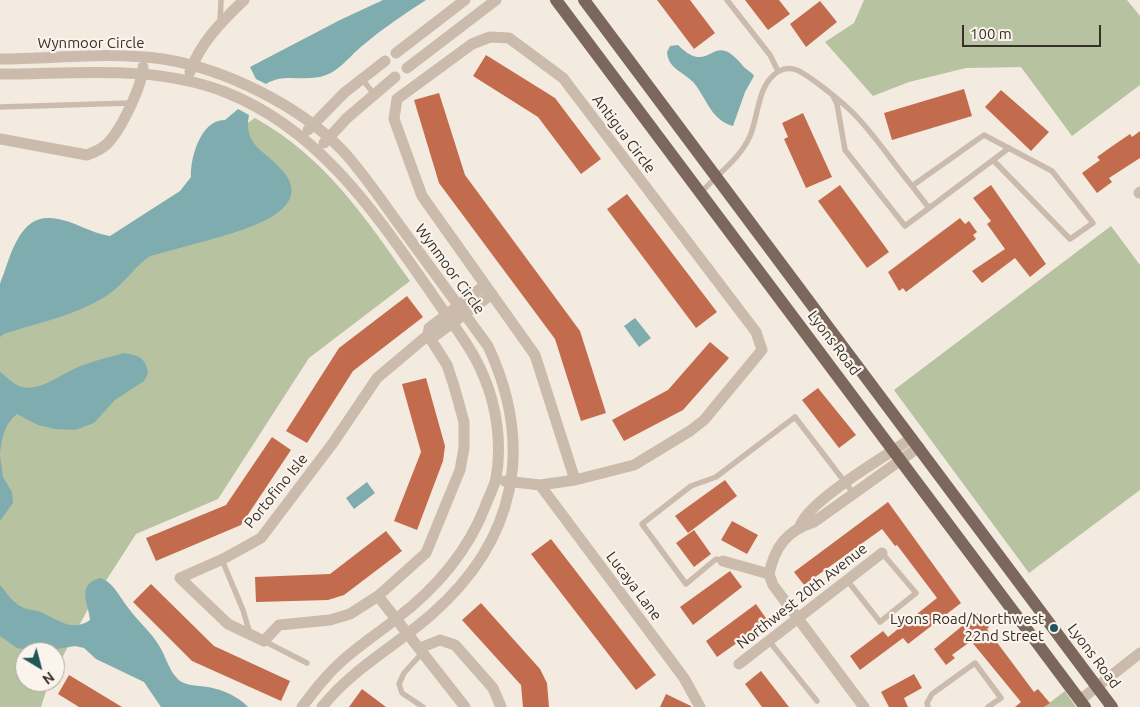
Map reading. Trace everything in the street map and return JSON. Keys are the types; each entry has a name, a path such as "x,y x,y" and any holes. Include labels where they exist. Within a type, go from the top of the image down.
{"main road":[{"name":"Lyons Road","path":"556,0 1083,703"},
{"name":"Lyons Road","path":"584,0 1112,707"}],"street":[{"path":"187,80 198,53 220,23 244,0"},
{"path":"396,53 465,0"},
{"path":"407,68 496,0"},
{"name":"Antigua Circle","path":"494,483 511,486 540,485 575,480 634,465 690,431 704,420 762,350 756,332 563,78 508,38 490,37 472,44 397,99 394,120 422,196 535,355 575,480"},
{"name":"Wynmoor Circle","path":"0,59 68,55 143,57 192,65 243,84 274,100 328,138 362,174 488,346 499,370 507,398 513,434 511,486 505,510 489,544 469,573 432,614 352,674 322,707"},
{"path":"0,139 87,154 98,151 108,142 131,103 142,72 143,57"},
{"path":"303,137 344,93 385,61"},
{"name":"Wynmoor Circle","path":"0,74 142,72 187,80 250,103 303,137 343,175 398,246 473,354 493,403 498,436 494,483 480,520 461,554 431,589 397,619 341,662 302,707"},
{"path":"318,150 347,118 395,77"},
{"path":"449,320 488,290"},
{"name":"Portofino Isle","path":"264,641 228,624 180,578 222,560 261,538 333,443 377,378 428,335 436,335 449,320"},
{"path":"264,641 280,625 330,620 350,614 378,596 426,553 460,470 464,448 464,422 447,365 428,335"},
{"path":"864,707 773,585 769,574 773,554 782,542 800,526 814,522 854,494 898,455 915,443"},
{"path":"800,526 803,517 846,483 898,455"},
{"name":"Lucaya Lane","path":"540,485 684,678 700,707"},
{"name":"Northwest 20th Avenue","path":"739,664 882,553"},
{"path":"723,561 769,574"},
{"path":"378,596 465,707"},
{"path":"422,650 440,640 455,644 493,688 501,707"},
{"path":"1083,703 1097,687 1140,653"}],"lane":[{"path":"220,23 221,0"},
{"path":"727,0 770,55 778,71"},
{"path":"702,193 716,175 741,153 751,134 762,94 778,71 788,68 798,70 850,110 929,208"},
{"path":"362,79 374,94"},
{"path":"834,98 837,104 845,150 905,226 1009,148"},
{"path":"0,107 131,103"},
{"path":"912,186 984,135 1052,171 1093,222 1070,239 993,160"},
{"path":"723,561 716,559 686,584 642,524 690,486 716,477 795,417 854,494"},
{"path":"847,580 880,622 916,593 882,553"},
{"path":"222,560 243,610 250,634"},
{"path":"264,641 307,663"},
{"path":"769,641 817,701"},
{"path":"422,650 404,673 399,684 402,693 423,707"},
{"path":"928,707 927,703 932,694 975,663 1001,698 988,707"}],"green space":[{"path":"864,0 1127,0 1140,16 1140,85 1072,136 1021,67 966,68 909,82 873,96 825,42 854,23"},
{"path":"255,118 303,151 342,190 410,281 309,358 218,499 136,534 89,607 65,652 65,642 15,642 15,692 46,692 41,707 0,707 0,310 120,256 239,129"},
{"path":"1111,226 1140,265 1140,490 1029,573 894,390"},
{"path":"1065,691 1076,707 1044,707"}],"water":[{"path":"383,0 426,0 377,34 331,73 311,78 273,80 266,84 256,79 250,67"},
{"path":"678,45 689,54 698,57 717,51 724,51 732,55 754,76 745,92 733,126 719,119 714,114 694,83 670,62 667,52 670,46"},
{"path":"238,109 249,115 249,133 256,146 281,169 290,184 290,197 283,208 270,218 237,232 150,256 118,287 101,299 75,312 4,334 0,337 0,284 15,244 25,229 40,219 49,218 64,220 110,236 180,191 191,177 195,150 203,133 209,126 217,121 225,120"},
{"path":"635,318 651,338 639,347 624,326"},
{"path":"124,353 141,358 148,373 144,381 115,400 94,423 75,430 55,429 38,425 17,414 9,423 4,433 0,455 0,372 19,386 36,387 94,361"},
{"path":"0,456 3,477 12,492 13,503 0,521"},
{"path":"367,482 375,493 354,509 346,498"},
{"path":"101,578 114,588 155,639 179,680 187,684 225,692 248,707 161,707 144,682 96,659 84,648 75,646 65,648 65,642 15,642 15,647 0,636 0,585 22,607 40,612 65,624 77,625 90,620 85,595 88,585"}],"building":[{"path":"657,0 690,0 715,33 694,49"},
{"path":"745,0 779,0 790,14 768,30"},
{"path":"820,1 837,22 806,47 790,24"},
{"path":"486,55 555,98 601,159 581,174 538,117 473,76"},
{"path":"964,89 972,116 892,140 884,113"},
{"path":"1001,90 1049,132 1031,151 985,107"},
{"path":"439,93 465,175 580,331 606,413 581,421 555,339 439,183 414,100"},
{"path":"803,113 832,177 806,188 784,139 788,137 782,123"},
{"path":"1140,131 1140,158 1109,178 1112,182 1097,193 1082,173 1100,160 1097,157 1130,134 1132,137"},
{"path":"840,185 889,252 867,268 818,201"},
{"path":"991,185 1046,264 1030,277 1015,258 982,283 972,271 1005,249 987,224 991,221 973,198"},
{"path":"627,194 717,312 696,328 607,209"},
{"path":"960,218 965,224 969,221 977,232 973,235 976,239 906,292 903,288 899,291 888,272"},
{"path":"407,296 423,317 353,371 307,443 286,431 339,348"},
{"path":"710,342 729,358 683,410 624,441 612,420 668,390"},
{"path":"426,378 445,446 443,461 417,530 394,521 421,452 402,384"},
{"path":"818,388 856,435 839,448 802,400"},
{"path":"272,437 291,450 241,525 156,561 146,538 226,505"},
{"path":"725,480 737,496 688,533 675,516"},
{"path":"888,502 961,603 908,644 903,638 860,670 850,656 883,631 888,637 937,598 897,545 895,546 882,529 804,585 794,572"},
{"path":"732,521 758,535 747,554 721,540"},
{"path":"694,530 711,554 694,567 676,543"},
{"path":"386,531 402,551 344,595 328,600 256,602 255,577 330,574"},
{"path":"551,539 656,675 636,690 531,554"},
{"path":"730,571 742,587 693,625 680,607"},
{"path":"151,584 214,646 290,681 281,701 192,661 133,602"},
{"path":"481,603 540,669 547,683 549,707 523,707 521,685 462,620"},
{"path":"756,604 768,621 717,657 706,641"},
{"path":"978,613 989,627 987,629 1034,692 1038,689 1050,703 1044,707 1015,707 1021,702 971,641 952,655 955,658 946,665 934,649"},
{"path":"761,671 789,707 762,707 745,684"},
{"path":"914,674 922,688 904,698 908,707 889,707 881,692"},
{"path":"69,675 122,707 79,707 58,694 59,692 65,692 65,682"},
{"path":"362,689 386,707 349,707"},
{"path":"666,694 691,706 691,707 660,707"}],"place":[{"name":"Lyons Road/Northwest 22nd Street","path":"1054,628"}]}
